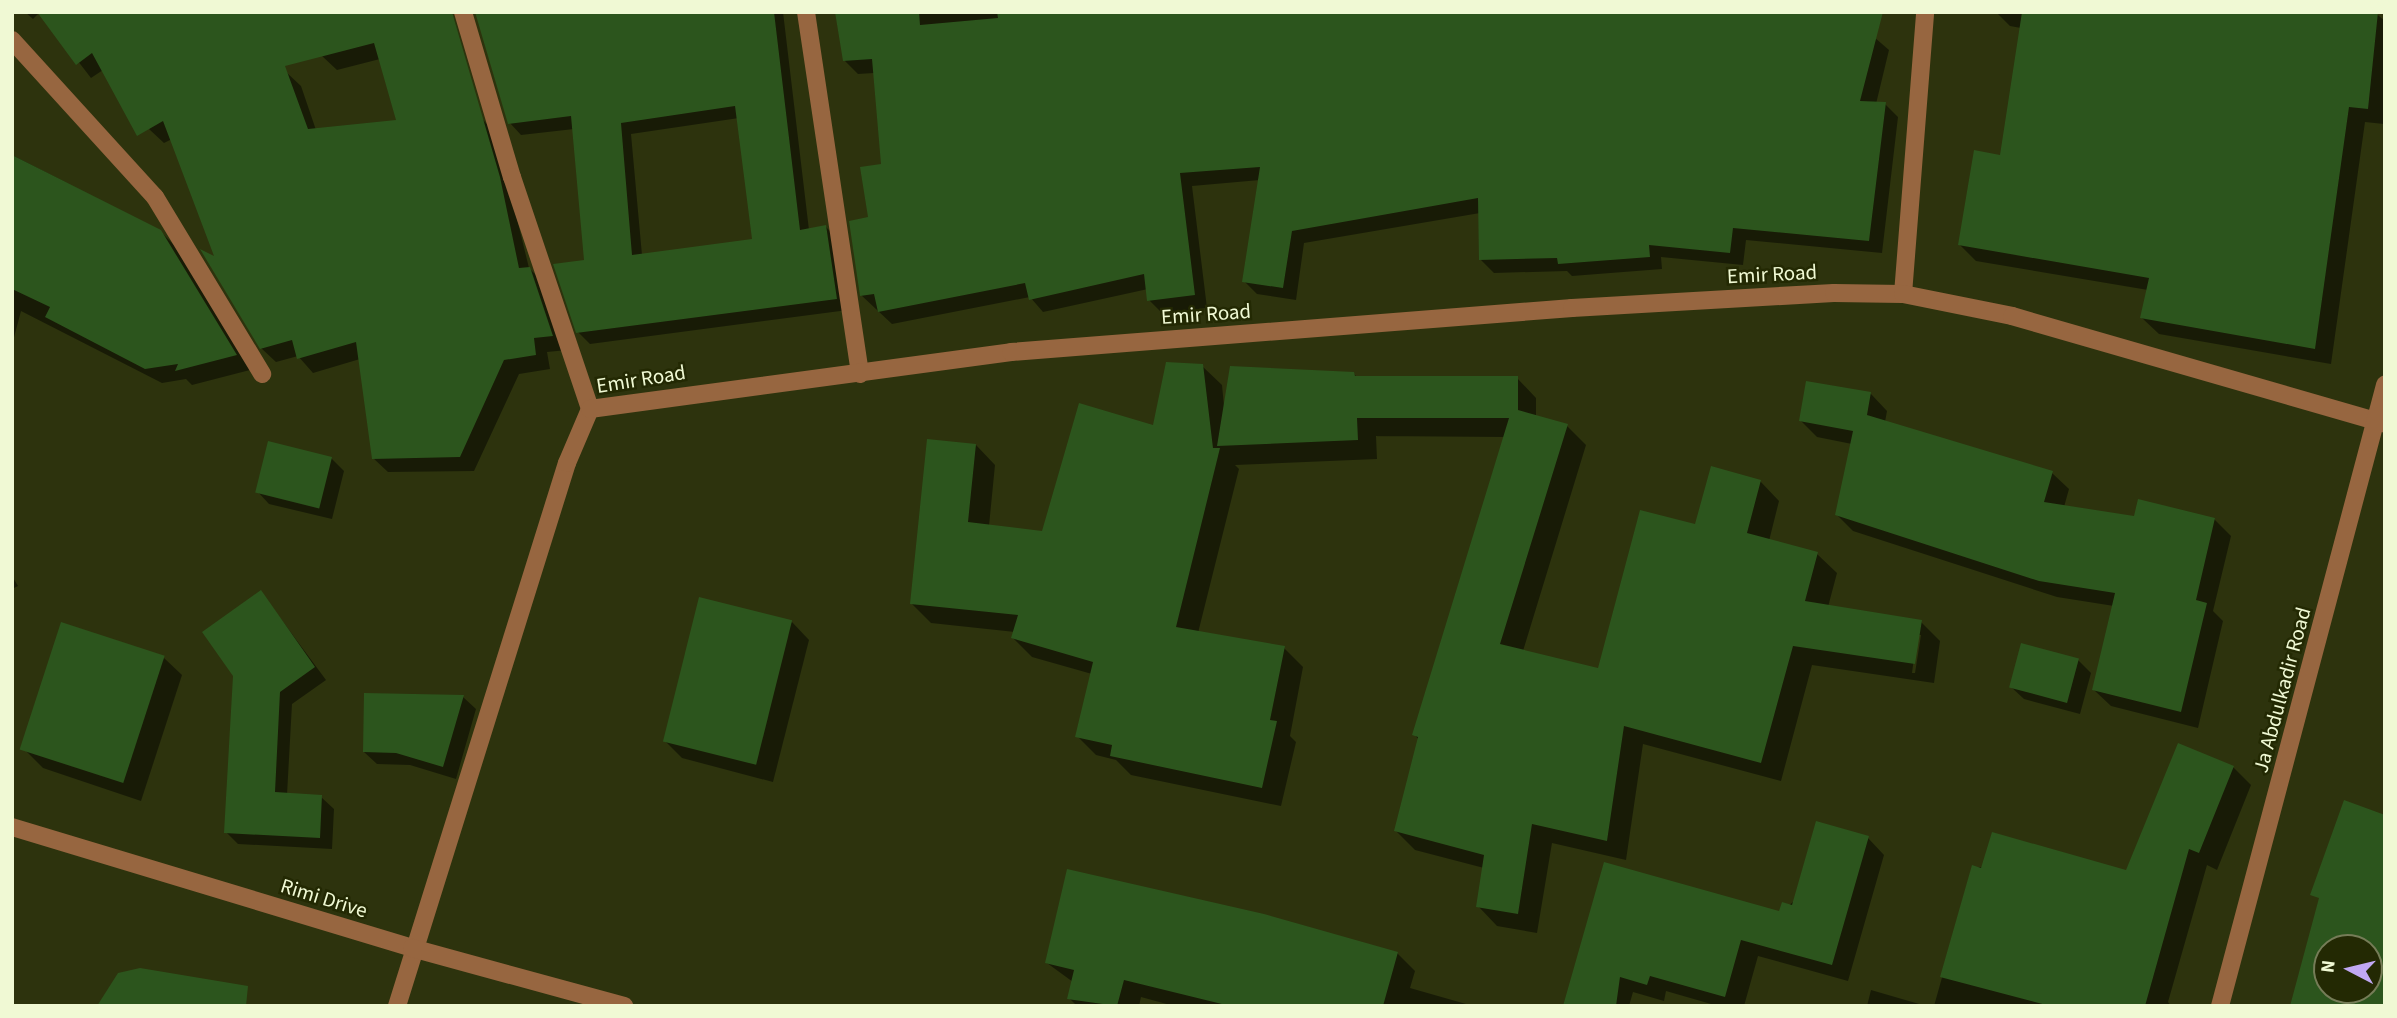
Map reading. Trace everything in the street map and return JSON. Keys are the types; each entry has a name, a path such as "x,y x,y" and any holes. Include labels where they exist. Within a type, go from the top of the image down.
{"street":[{"path":"463,12 512,177 590,409"},
{"path":"806,12 860,374"},
{"path":"1903,295 1925,12"},
{"path":"12,40 155,197 262,374"},
{"name":"Emir Road","path":"397,1006 412,948 567,463 590,409 1011,352 1572,308 1834,293 1903,295 2012,316 2381,423"},
{"name":"Ja Abdulkadir Road","path":"2220,1006 2381,423 2385,386"},
{"name":"Rimi Drive","path":"12,827 412,948 624,1006"}],"building":[{"path":"37,12 452,12 500,177 519,268 530,267 553,336 534,338 536,355 504,360 460,457 372,459 356,342 297,359 292,340 260,349 200,249 214,256 163,121 137,136 92,53 76,65","holes":["374,43 396,120 308,129 285,66"]},
{"path":"475,12 774,12 800,230 826,225 837,299 576,333 553,264 584,260 571,116 508,124","holes":["735,106 752,239 632,255 621,123"]},
{"path":"835,12 919,12 920,25 998,18 997,12 1883,12 1860,101 1886,102 1869,241 1733,228 1730,253 1649,245 1650,257 1558,264 1557,258 1479,260 1478,198 1292,231 1283,288 1242,282 1260,167 1180,173 1195,295 1147,301 1144,274 1029,300 1025,283 878,312 874,294 860,296 849,221 868,217 860,167 881,164 872,59 843,61"},
{"path":"2022,12 2378,12 2368,109 2349,107 2315,349 2140,318 2149,278 1958,245 1974,150 2000,155"},
{"path":"12,155 161,230 237,355 175,371 178,364 145,369 45,317 50,307 12,289"},
{"path":"1166,362 1203,364 1213,448 1220,448 1176,627 1285,646 1270,720 1277,721 1262,788 1110,756 1112,745 1075,737 1093,662 1011,638 1018,615 910,604 927,439 976,444 968,522 1042,531 1079,403 1153,425"},
{"path":"1230,366 1354,372 1355,376 1518,376 1518,410 1568,424 1500,644 1598,668 1640,510 1695,524 1711,466 1761,480 1747,533 1818,552 1805,601 1922,620 1915,664 1793,646 1761,763 1624,726 1607,841 1532,824 1518,914 1476,907 1484,855 1394,831 1418,737 1412,735 1509,418 1357,418 1358,440 1217,446"},
{"path":"1806,381 1871,392 1867,415 2053,471 2044,502 2134,516 2138,499 2215,518 2196,600 2207,603 2181,712 2092,690 2115,593 2039,581 1835,515 1853,431 1799,421"},
{"path":"268,441 332,457 319,508 255,492"},
{"path":"261,590 315,667 280,692 275,792 322,795 320,838 224,833 233,676 202,632"},
{"path":"699,597 792,620 756,765 663,742"},
{"path":"61,622 165,656 123,783 20,749"},
{"path":"2021,643 2079,659 2067,703 2009,687"},
{"path":"364,693 464,695 443,767 396,753 363,752"},
{"path":"2178,743 2234,766 2199,853 2189,849 2145,1006 2050,1006 1940,977 1972,865 1981,868 1992,832 2126,870"},
{"path":"2344,800 2385,815 2385,1006 2290,1006 2319,898 2310,895"},
{"path":"1816,821 1869,836 1832,965 1741,940 1725,997 1650,976 1647,985 1620,977 1616,1006 1563,1006 1604,862 1779,911 1782,902 1792,905"},
{"path":"1067,869 1264,914 1398,952 1383,1006 1230,1006 1124,980 1117,1006 1067,999 1074,970 1045,963"},
{"path":"140,968 248,986 246,1006 97,1006 118,973"}]}
